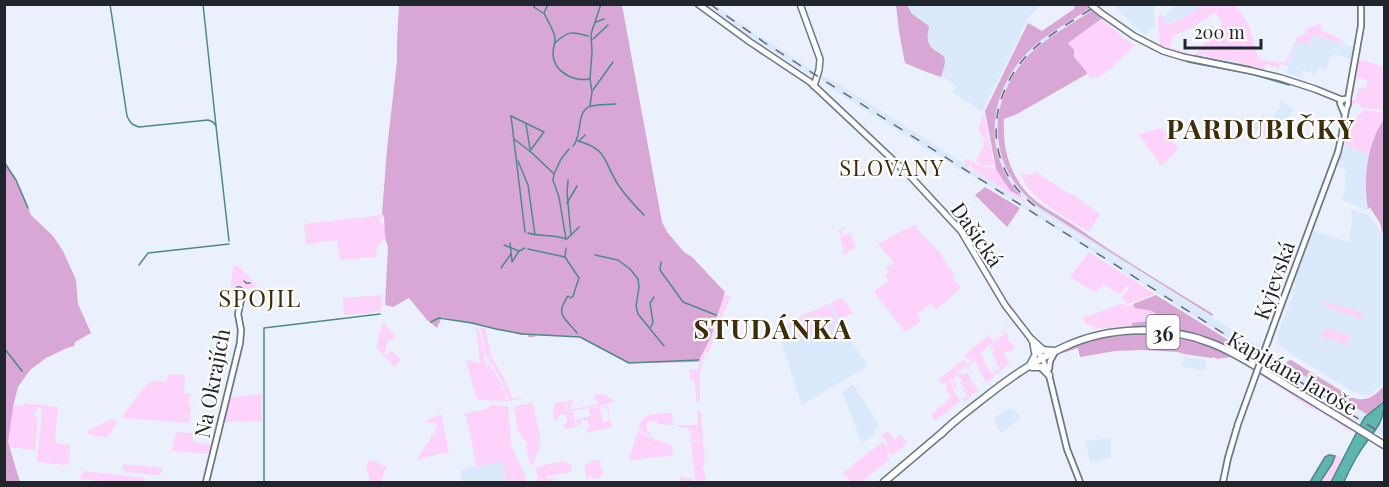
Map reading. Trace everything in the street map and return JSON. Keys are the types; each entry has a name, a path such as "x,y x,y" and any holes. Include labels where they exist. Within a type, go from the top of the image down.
{"main road":[{"name":"Dašická","path":"698,4 814,86 898,164 954,223 966,239 1005,305 1032,340 1042,358"},
{"path":"800,4 820,58 814,86"},
{"path":"1090,4 1134,36 1163,51 1265,74 1314,88 1344,103"},
{"name":"Kapitána Jaroše","path":"1042,358 1078,341 1116,332 1149,331 1185,335 1234,354 1384,445"},
{"path":"1032,340 1045,351 1056,350"},
{"path":"1026,369 1034,357 1032,340"},
{"name":"36","path":"884,483 993,391 1042,358"},
{"path":"1026,369 1040,366 1049,375"}],"street":[{"name":"Kyjevská","path":"1223,483 1229,451 1238,424 1340,145 1345,119 1344,103 1351,84 1361,26 1361,4"},
{"name":"Na Okrajích","path":"206,483 240,343 241,330 238,314 241,300 239,290"},
{"path":"1049,375 1050,361 1056,350"},
{"name":"Dašická","path":"1042,358 1049,375 1067,449 1080,483"}],"shaded area":[{"path":"1117,4 1154,5 1155,26 1145,35 1115,6"},
{"path":"399,5 622,5 662,222 667,232 684,252 692,257 725,292 711,337 698,362 629,363 581,337 535,335 535,337 528,337 528,335 442,317 437,328 427,320 409,298 393,307 385,305 388,247 382,214 397,61"},
{"path":"706,5 715,5 760,37 848,90 964,163 970,170 1198,312 1032,206 1014,188 1000,160 995,141 995,115 1003,87 1012,72 1038,43 1096,5 1102,5 1033,52 1006,88 998,116 998,141 1012,180 1024,195 1040,208 1384,426 1384,437 973,176 833,90 822,83 823,81 809,75"},
{"path":"896,5 907,5 912,14 929,26 928,41 931,47 942,54 945,61 941,77 905,63"},
{"path":"897,5 1041,5 1028,18 1020,32 982,112 953,92 957,86 943,77 905,63"},
{"path":"1075,5 1085,5 1090,8 1029,51 1015,67 998,104 995,142 1000,161 1009,180 1022,197 1011,191 996,169 985,111 1028,23 1042,31 1074,9"},
{"path":"1177,5 1202,5 1186,17 1166,24 1161,20"},
{"path":"1202,5 1235,5 1249,25 1257,54 1261,60 1285,63 1294,45 1287,66 1281,64 1278,68 1267,64 1262,71 1236,66 1237,62 1207,57 1205,53 1202,56 1195,55 1223,23 1215,13 1191,28 1174,35 1169,47 1188,53 1187,56 1160,46 1158,16 1160,14 1164,17 1162,20 1166,24 1186,17"},
{"path":"1093,10 1102,17 1068,43 1074,50 1074,57 1087,74 1017,114 1004,119 1006,153 1015,176 1032,198 1039,203 1213,314 1212,316 1040,208 1022,192 1009,173 1001,153 998,132 999,111 1006,90 1017,70 1032,52 1053,35"},
{"path":"1101,19 1132,44 1136,44 1113,67 1096,79 1094,77 1091,79 1074,57 1068,43"},
{"path":"1321,23 1321,30 1344,41 1341,43 1312,34 1308,45 1298,42 1294,44 1297,38 1306,33 1307,29"},
{"path":"1312,34 1353,47 1351,59 1335,54 1334,57 1330,56 1326,69 1318,67 1316,75 1303,70 1301,77 1286,73 1294,44"},
{"path":"1357,59 1384,68 1384,110 1363,108 1356,102 1352,104 1352,100 1356,100 1358,89 1366,88 1367,80 1354,77"},
{"path":"1281,100 1294,110 1271,141 1253,128 1262,115 1269,121 1281,106 1279,103"},
{"path":"1365,110 1384,112 1384,119 1376,133 1370,155 1345,145 1353,121"},
{"path":"984,114 987,139 989,139 994,165 987,166 976,161 983,148 984,140 987,140 981,135 979,128"},
{"path":"1384,119 1384,233 1370,207 1368,209 1366,174 1370,151"},
{"path":"1162,128 1178,149 1162,166 1138,134"},
{"path":"1345,145 1370,155 1365,193 1368,209 1366,210 1342,200 1346,171 1337,166"},
{"path":"4,159 20,188 31,215 53,236 63,251 76,280 78,304 91,333 75,342 74,346 46,358 30,370 18,387 8,442 20,482 5,482"},
{"path":"967,159 981,166 996,167 1005,184 1026,201 1025,203 970,170 978,170 971,167 972,163 968,168 964,163"},
{"path":"1035,171 1100,214 1089,232 1050,207 1031,191 1021,174 1033,175"},
{"path":"985,187 1020,208 1007,227 975,195"},
{"path":"1353,209 1370,216 1384,233 1384,383 1369,396 1355,393 1277,343 1278,332 1294,293 1292,292 1296,285 1293,281 1312,230 1348,242 1350,229 1352,229 1351,212"},
{"path":"382,215 383,218 380,219 381,224 385,225 385,237 377,248 376,257 340,260 337,240 306,244 304,224"},
{"path":"918,226 916,228 954,272 952,275 957,276 953,279 961,288 936,310 931,304 917,314 921,321 905,332 874,292 888,281 885,275 889,273 886,269 894,262 878,244"},
{"path":"847,227 841,231 844,236 850,233 856,248 842,255 844,249 838,230"},
{"path":"1089,252 1155,294 1129,304 1122,298 1128,286 1119,294 1103,284 1096,293 1070,277"},
{"path":"233,264 239,266 258,287 234,290 231,288"},
{"path":"382,295 381,311 344,315 343,298"},
{"path":"724,295 731,296 708,353 704,354 700,375 700,400 697,404 694,380 690,380 689,369 698,369 701,357 715,327"},
{"path":"1156,295 1249,353 1246,357 1191,334 1132,326 1132,323 1156,320 1158,316 1152,311 1135,308 1133,304"},
{"path":"842,298 853,313 839,320 831,303"},
{"path":"1320,298 1337,306 1352,307 1352,309 1363,312 1363,318 1360,319 1329,308"},
{"path":"831,303 838,321 868,366 802,405 779,334 784,331 783,327 790,321"},
{"path":"828,304 836,322 796,340 789,324 790,321 817,311"},
{"path":"1121,304 1129,306 1133,304 1135,308 1152,311 1158,317 1156,320 1132,323 1132,326 1094,329 1082,318"},
{"path":"383,322 396,337 388,340 385,354 388,355 392,351 401,360 394,367 376,347"},
{"path":"1012,322 1003,332 1009,337 1007,339 1016,346 1010,352 1003,353 1009,362 1011,361 996,375 992,370 996,371 1000,368 992,355 994,348 989,347 1004,335 1002,331"},
{"path":"476,326 484,350 485,363 488,368 489,364 499,380 507,397 502,396 508,401 477,400 466,360 480,363"},
{"path":"480,327 485,328 492,358 513,399 521,399 509,401 500,378 485,354"},
{"path":"1325,328 1341,332 1339,338 1342,333 1350,336 1348,345 1322,337"},
{"path":"985,329 992,341 1004,335 972,360 964,356 988,336"},
{"path":"1139,333 1164,335 1197,342 1231,355 1231,357 1217,359 1178,352 1142,350 1115,351 1080,357 1078,348 1063,353 1062,351 1100,339"},
{"path":"982,353 981,358 984,358 987,368 995,376 986,383 974,359"},
{"path":"1184,357 1206,360 1205,370 1182,367"},
{"path":"965,359 967,365 973,360 975,363 969,365 968,369 966,365 957,373 965,375 964,373 968,373 971,381 979,390 964,402 960,397 963,399 967,395 960,383 962,381 957,375 953,379 957,384 956,390 949,379 961,401 935,421 931,415 951,397 945,390 948,382 943,384 939,379"},
{"path":"1291,360 1353,398 1370,397 1384,386 1384,402 1368,415 1286,364"},
{"path":"1262,372 1352,428 1350,432 1261,375"},
{"path":"1283,373 1357,421 1355,425 1274,374 1282,375"},
{"path":"168,374 185,375 184,393 190,394 189,403 191,404 189,423 121,418 151,381 167,382"},
{"path":"853,384 880,426 873,431 875,434 862,443 842,392"},
{"path":"262,394 262,421 223,422 228,398"},
{"path":"594,395 605,395 616,402 569,412 566,401 572,400 571,409 598,404"},
{"path":"565,401 568,413 573,412 576,427 565,429 566,414 559,415 558,420 554,420 555,403"},
{"path":"1384,402 1380,423 1364,445 1344,482 1331,482 1365,417"},
{"path":"24,403 58,407 55,443 70,445 69,462 66,465 37,462 42,408 37,408 37,412 34,412 34,416 38,419 35,450 7,447 12,405 23,406"},
{"path":"533,403 541,440 530,442 541,441 533,466 529,461 526,445 528,443 521,437 518,428 514,408"},
{"path":"491,405 508,406 511,445 526,482 514,482 511,472 513,482 506,482 503,463 477,467 464,414 489,408"},
{"path":"608,405 610,417 606,406 600,409 603,422 607,422 610,418 612,427 586,433 585,430 588,430 589,426 587,420 580,421 581,424 578,426 576,420 590,416 589,409"},
{"path":"1008,408 1014,409 1021,418 1001,433 994,419"},
{"path":"697,412 701,412 703,439 691,441 692,431 677,425 698,425"},
{"path":"672,413 673,425 659,424 657,421 647,422 647,432 650,432 650,435 638,429 647,416"},
{"path":"441,414 449,452 418,460 415,458 417,459 436,434 435,428 438,428 436,422 426,423 427,420"},
{"path":"111,419 118,422 107,438 88,434 87,431"},
{"path":"638,431 653,438 654,441 659,440 672,446 673,456 630,460"},
{"path":"888,431 894,439 901,435 907,443 893,455 898,461 889,452 887,442 881,436"},
{"path":"176,432 193,433 193,442 213,444 211,454 171,451"},
{"path":"1111,438 1111,458 1090,461 1085,441"},
{"path":"703,440 705,458 703,467 706,480 693,479 693,481 681,482 680,477 695,478 691,442"},
{"path":"882,442 886,444 889,454 887,456 890,459 861,482 851,482 843,473"},
{"path":"1330,452 1342,458 1331,482 1308,482 1324,456"},
{"path":"1335,456 1320,482 1310,482 1325,457"},
{"path":"603,459 599,461 603,474 601,477 593,479 589,476 587,480 584,465"},
{"path":"369,461 387,466 381,482 369,482 366,465"},
{"path":"562,461 571,464 572,472 547,476 548,482 536,482 537,467"},
{"path":"503,463 506,482 462,482 460,470"},
{"path":"123,464 163,468 161,474 158,475 126,472 122,469"},
{"path":"84,471 145,478 144,482 79,479"}],"waterway":[{"path":"110,4 127,116 130,122 139,127 208,120 216,126 229,241"},
{"path":"203,4 216,126"},
{"path":"533,4 543,13"},
{"path":"548,4 544,13 555,37 553,53 557,66 571,77 590,79"},
{"path":"590,106 592,92 591,34 601,4"},
{"path":"596,22 604,19"},
{"path":"593,39 608,25"},
{"path":"555,43 570,33 588,36"},
{"path":"1195,56 1251,67"},
{"path":"593,90 613,62"},
{"path":"1188,62 1251,74 1289,85"},
{"path":"573,146 578,136 581,117 587,108 595,105 616,104"},
{"path":"511,116 525,232"},
{"path":"511,116 544,132 530,151"},
{"path":"526,124 530,149"},
{"path":"579,141 585,135"},
{"path":"514,139 553,173"},
{"path":"578,141 601,153 619,186 644,215"},
{"path":"566,239 559,197 553,180 561,159 569,149"},
{"path":"518,161 528,185 535,235"},
{"path":"4,162 16,180 28,208"},
{"path":"568,180 571,235"},
{"path":"567,203 577,186"},
{"path":"567,239 579,227"},
{"path":"528,233 566,239"},
{"path":"510,243 512,261"},
{"path":"139,265 148,253 229,244"},
{"path":"504,245 519,251"},
{"path":"512,262 519,251 525,248"},
{"path":"566,248 565,257 579,278 573,296 571,298 568,296 564,303 562,313 577,333"},
{"path":"528,249 565,257"},
{"path":"501,268 511,254"},
{"path":"595,255 618,260 638,279 636,306 638,314 664,346"},
{"path":"661,262 660,270 683,302 716,315"},
{"path":"244,281 250,283"},
{"path":"651,327 653,322 650,303 654,297"},
{"path":"264,482 264,328 380,314"},
{"path":"431,322 439,318 523,334 580,337 629,363 699,360"},
{"path":"4,348 22,371"}],"railway":[{"path":"710,4 765,43 1384,435"},
{"path":"1035,206 1018,190 1006,171 999,152 996,131 998,110 1015,70 1030,52 1055,32 1099,4"}],"district":[{"name":"PARDUBIČKY","path":"1261,128"},
{"name":"SLOVANY","path":"892,167"},
{"name":"SPOJIL","path":"260,297"},
{"name":"STUDÁNKA","path":"773,328"}]}
